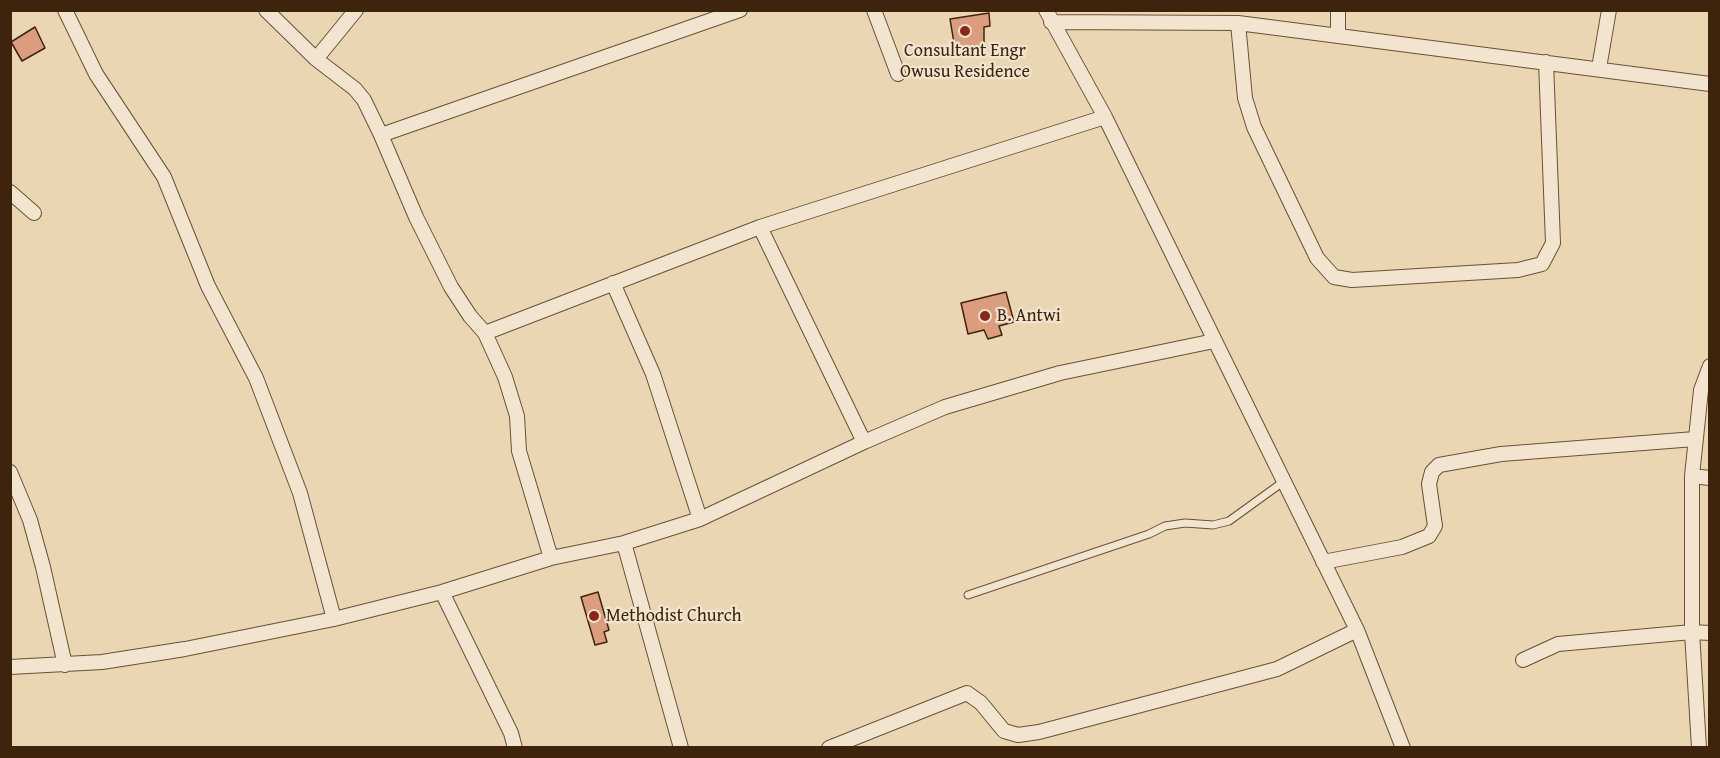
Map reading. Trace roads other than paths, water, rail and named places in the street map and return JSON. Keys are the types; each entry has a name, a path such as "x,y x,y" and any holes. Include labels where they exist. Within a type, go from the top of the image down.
{"street":[{"path":"65,10 96,74 138,134 164,177 208,286 256,378 300,493 334,619"},
{"path":"266,10 316,59 355,89 364,100 416,217 451,287 470,316 485,333 505,377 514,406 519,451 551,558"},
{"path":"316,59 356,10"},
{"path":"381,135 740,10"},
{"path":"874,10 898,74"},
{"path":"1338,10 1338,36"},
{"path":"1599,69 1609,10"},
{"path":"1049,16 1238,23 1710,84"},
{"path":"1049,16 1105,117 1357,630 1403,747"},
{"path":"1238,23 1245,98 1254,127 1317,258 1334,277 1352,280 1518,270 1542,264 1553,243 1546,62"},
{"path":"485,333 760,227 1105,117"},
{"path":"10,192 34,213"},
{"path":"760,227 864,442"},
{"path":"613,283 653,374 700,519"},
{"path":"10,668 64,665 185,648 334,619 442,592 551,558 624,543 700,519 864,442 945,407 1009,386 1214,341"},
{"path":"1699,747 1692,632 1692,476 1701,390 1710,366"},
{"path":"1323,562 1402,547 1429,536 1435,526 1428,484 1432,472 1439,465 1500,454 1695,439"},
{"path":"10,472 30,520 43,567 64,665"},
{"path":"1692,476 1710,478"},
{"path":"624,543 681,747"},
{"path":"442,592 501,713 515,747"},
{"path":"829,747 967,693 981,703 1004,730 1018,735 1039,732 1277,669 1357,630"},
{"path":"1523,660 1558,644 1692,632 1710,633"}],"lane":[{"path":"968,595 1149,534 1165,526 1185,523 1213,525 1229,521 1283,482"}],"place":[{"name":"Consultant Engr Owusu Residence","path":"965,31"},
{"name":"B. Antwi","path":"985,316"},
{"name":"Methodist Church","path":"594,616"}]}
